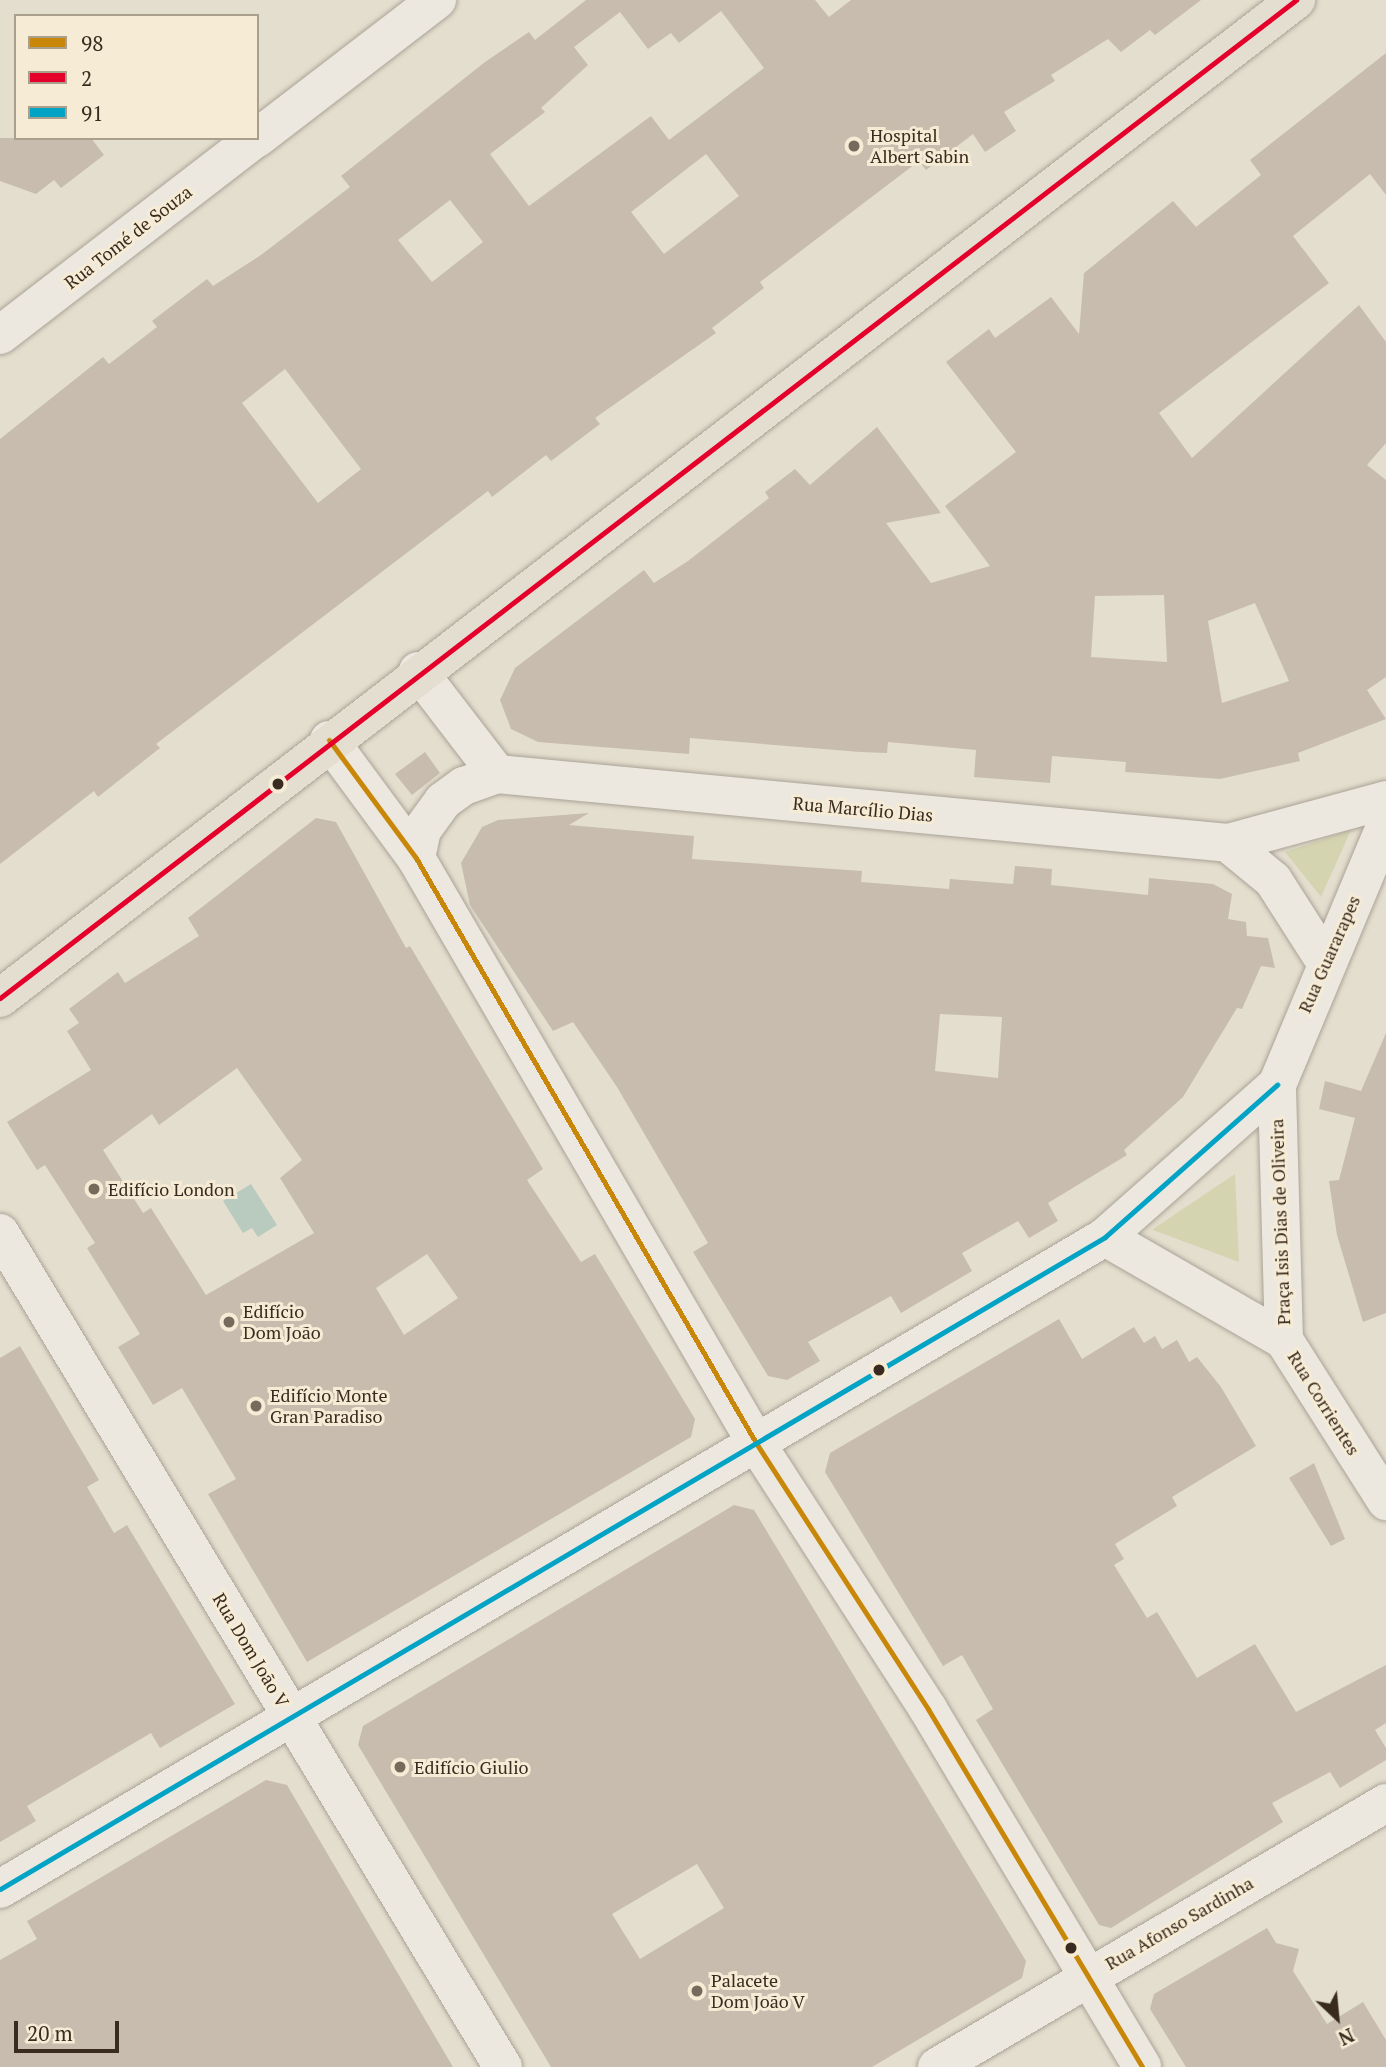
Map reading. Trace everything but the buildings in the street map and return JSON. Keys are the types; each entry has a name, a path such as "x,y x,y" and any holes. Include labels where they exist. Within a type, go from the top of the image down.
{"main road":[{"path":"0,998 418,671 1296,0"}],"street":[{"name":"Rua Tomé de Souza","path":"259,136 436,0"},
{"name":"Rua Tomé de Souza","path":"0,335 254,140"},
{"path":"418,671 497,774"},
{"path":"329,740 416,858 755,1443 928,1709 1142,2067"},
{"name":"Rua Marcílio Dias","path":"416,858 422,830 443,801 464,786 497,774 1228,844 1386,800"},
{"name":"Rua Guararapes","path":"1277,1085 1326,962 1386,824"},
{"path":"1228,844 1273,880 1326,962"},
{"name":"Praça Isis Dias de Oliveira","path":"1277,1085 1105,1237 1284,1340"},
{"name":"Praça Isis Dias de Oliveira","path":"1277,1085 1284,1340"},
{"name":"Rua Dom João V","path":"0,1233 503,2067"},
{"path":"0,1889 1105,1237"},
{"name":"Rua Corrientes","path":"1284,1340 1386,1501"},
{"name":"Rua Afonso Sardinha","path":"937,2067 1087,1976 1386,1803"}],"green space":[{"path":"1351,830 1321,897 1285,852"},
{"path":"1235,1174 1239,1262 1153,1230 1153,1229"}],"shaded area":[{"path":"251,1184 277,1225 258,1237 252,1228 243,1233 223,1201"}],"transit line":[{"name":"2","path":"0,998 1296,0"},
{"name":"98","path":"329,740 416,858 756,1443 928,1709 1142,2067"},
{"name":"91","path":"0,1889 1105,1237 1277,1085"}],"place":[{"name":"Hospital Albert Sabin","path":"854,146"},
{"name":"Edifício London","path":"94,1189"},
{"name":"Edifício Dom João","path":"229,1322"},
{"name":"Edifício Monte Gran Paradiso","path":"256,1406"},
{"name":"Edifício Giulio","path":"400,1767"},
{"name":"Palacete Dom João V","path":"697,1991"}]}
